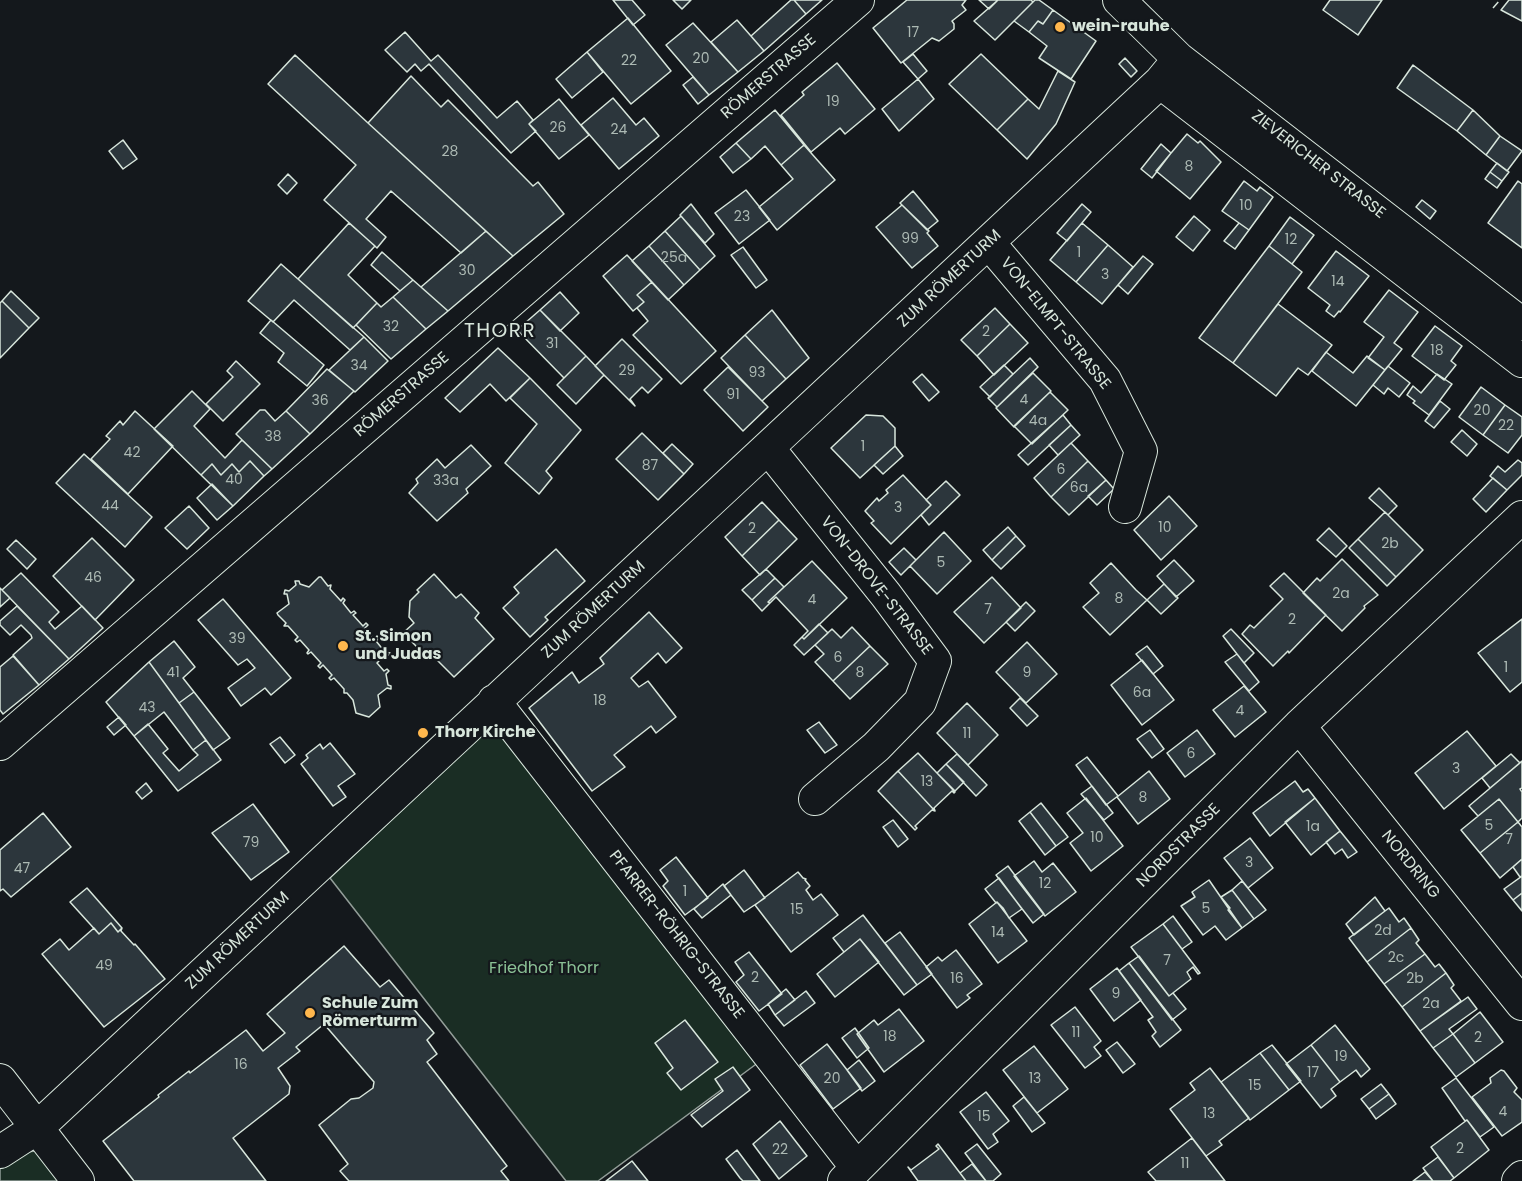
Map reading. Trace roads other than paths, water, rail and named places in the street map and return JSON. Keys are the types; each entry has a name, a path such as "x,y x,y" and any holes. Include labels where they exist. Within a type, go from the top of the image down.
{"street":[{"name":"RÖMERSTRASSE","path":"0,744 858,0"},
{"name":"ZIEVERICHER STRASSE","path":"1119,0 1169,71 1522,361"},
{"name":"ZIEVERICHER STRASSE","path":"1169,71 1522,324"},
{"name":"ZUM RÖMERTURM","path":"0,1152 38,1128 769,449 1169,71"},
{"name":"VON-ELMPT-STRASSE","path":"989,243 1105,380 1141,451 1125,507"},
{"name":"VON-DROVE-STRASSE","path":"769,449 886,595 934,661 920,702 876,747 815,799"},
{"name":"NORDSTRASSE","path":"850,1175 1299,726 1522,517"},
{"name":"PFARRER-RÖHRIG-STRASSE","path":"495,702 850,1175"},
{"name":"NORDRING","path":"1299,726 1522,1004"},
{"path":"0,1080 78,1181"},
{"path":"1518,1181 1522,1177"}],"place":[{"name":"wein-rauhe","path":"1060,27"},
{"name":"St. Simon und Judas","path":"343,646"},
{"name":"Thorr Kirche","path":"423,733"},
{"name":"Schule Zum Römerturm","path":"310,1013"}],"district":[{"name":"THORR","path":"500,332"}],"park label":[{"name":"Friedhof Thorr","path":"544,969"}]}
